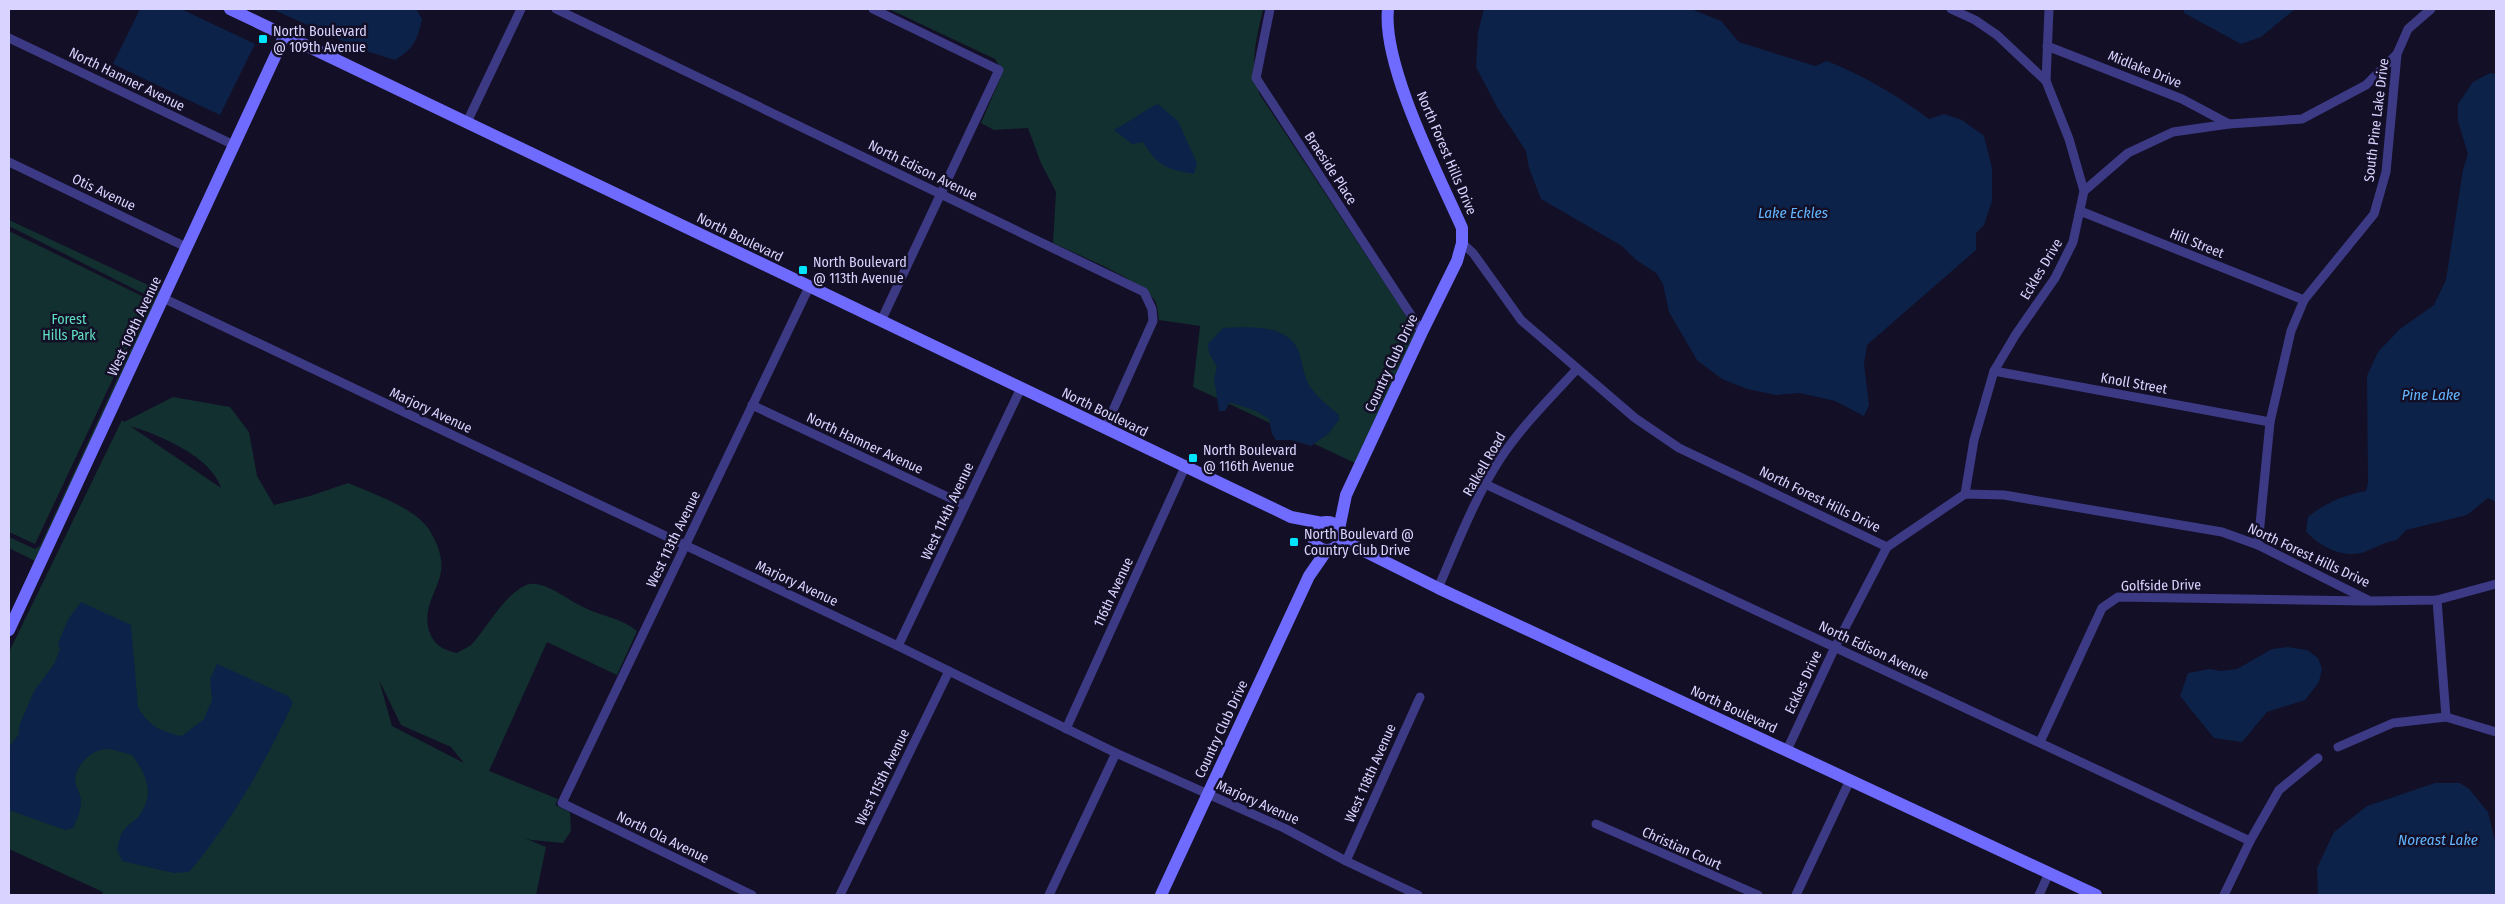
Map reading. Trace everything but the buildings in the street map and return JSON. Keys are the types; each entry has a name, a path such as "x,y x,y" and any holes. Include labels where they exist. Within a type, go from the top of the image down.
{"street":[{"name":"North Boulevard","path":"230,9 1185,468 1291,517 1324,522"},
{"path":"468,122 521,9"},
{"name":"North Edison Avenue","path":"556,9 1144,292 1152,309 1153,321 1105,428"},
{"path":"873,9 999,70 881,321"},
{"name":"Braeside Place","path":"1270,9 1256,78 1422,332"},
{"name":"North Forest Hills Drive","path":"1388,9 1386,24 1389,43 1403,88 1462,228 1462,243 1473,253 1521,320 1636,418 1679,448 1887,547 1966,494 2004,495 2222,532 2258,545 2370,601 2437,600 2496,584"},
{"name":"Eckles Drive","path":"1951,9 1976,20 1997,35 2046,81 2069,139 2084,191 2073,242 2055,278 1994,371 1974,440 1966,494"},
{"path":"2046,81 2049,9"},
{"name":"South Pine Lake Drive","path":"2258,545 2270,422 2291,331 2304,300 2374,214 2386,172 2397,54 2408,29 2430,9"},
{"name":"West 109th Avenue","path":"9,630 284,35"},
{"name":"North Hamner Avenue","path":"9,38 234,145"},
{"name":"Midlake Drive","path":"2048,46 2182,99 2229,124"},
{"path":"2084,191 2128,153 2173,132 2229,124 2302,119 2366,85 2397,54"},
{"name":"Otis Avenue","path":"9,162 186,247"},
{"name":"Hill Street","path":"2080,211 2304,300"},
{"name":"Country Club Drive","path":"1324,522 1346,495 1457,261 1462,243"},
{"name":"West 113th Avenue","path":"562,803 809,287"},
{"name":"Marjory Avenue","path":"163,298 686,545 1116,752 1284,828 1403,892 1418,895"},
{"name":"Ralkell Road","path":"1438,588 1485,484 1525,424 1577,369"},
{"name":"Knoll Street","path":"1994,371 2270,422"},
{"name":"West 114th Avenue","path":"898,646 1021,388"},
{"name":"North Hamner Avenue","path":"752,406 965,505"},
{"name":"116th Avenue","path":"1066,728 1185,468"},
{"name":"North Edison Avenue","path":"1485,484 2250,841"},
{"name":"Country Club Drive","path":"1340,530 1346,495"},
{"name":"North Boulevard","path":"1291,517 1314,541"},
{"path":"1324,522 1334,523 1340,530 1340,541 1330,549 1314,541 1315,528 1324,522"},
{"name":"North Boulevard","path":"1340,530 1360,550 1438,588 2096,895"},
{"name":"Country Club Drive","path":"1309,576 1314,541"},
{"name":"Eckles Drive","path":"1787,750 1835,647 1887,547"},
{"name":"North Boulevard","path":"1330,549 1360,550"},
{"name":"Country Club Drive","path":"1161,895 1309,576 1330,549"},
{"name":"Golfside Drive","path":"2040,742 2102,608 2118,597 2370,601"},
{"path":"2437,600 2446,717"},
{"name":"West 115th Avenue","path":"840,895 949,671"},
{"name":"West 118th Avenue","path":"1346,861 1420,697"},
{"path":"2338,747 2393,722 2446,717 2496,732"},
{"path":"1049,895 1116,752"},
{"path":"2224,895 2250,841 2279,790 2318,758"},
{"path":"1796,895 1850,780"},
{"name":"North Ola Avenue","path":"562,803 752,895"},
{"name":"Christian Court","path":"1596,824 1758,895"},
{"path":"2039,895 2049,873"}],"green space":[{"path":"889,9 1263,9 1256,41 1254,62 1256,84 1260,95 1415,329 1415,334 1355,463 1193,387 1200,326 1159,320 1155,301 1138,285 1053,243 1056,192 1041,163 1028,128 994,130 981,123 1003,72 995,59"},
{"path":"9,220 161,291 35,561 9,548 9,537 35,549 40,546 154,299 9,226"},
{"name":"Forest Hills Park","path":"9,231 150,300 35,544 9,532"},
{"path":"173,397 230,407 249,432 257,476 274,505 310,496 348,483 391,501 413,514 428,528 441,560 440,577 430,603 427,621 429,631 434,640 447,650 457,653 471,644 501,606 518,589 536,584 549,588 585,608 619,620 637,631 617,675 547,642 489,771 558,799 555,805 570,812 571,831 563,843 531,840 522,837 546,847 536,895 102,895 103,892 9,849 9,652 122,420 124,422","holes":["130,426 183,448 207,466 216,477 221,488","379,680 401,725 451,747 464,763 392,726"]}],"water":[{"path":"140,9 181,9 255,44 220,115 113,64"},
{"path":"272,9 416,9 422,19 411,48 395,60 360,49"},
{"name":"Lake Eckles","path":"1484,9 1691,9 1721,21 1739,42 1815,66 1827,61 1880,87 1929,119 1944,114 1962,120 1984,136 1992,168 1992,201 1984,225 1976,233 1976,250 1867,345 1864,364 1869,405 1864,416 1835,401 1800,393 1776,395 1747,389 1722,379 1697,360 1669,312 1663,284 1656,273 1635,259 1622,246 1541,199 1529,168 1526,151 1497,107 1476,67 1478,32"},
{"path":"2184,9 2295,9 2261,37 2241,44 2184,13"},
{"name":"Pine Lake","path":"2490,73 2496,74 2496,502 2488,498 2467,515 2406,530 2397,540 2387,542 2361,553 2346,554 2338,552 2323,545 2306,531 2308,517 2335,500 2366,491 2368,483 2367,376 2378,352 2400,329 2434,305 2446,280 2463,170 2468,154 2458,121 2458,104 2473,82"},
{"path":"1158,104 1178,121 1197,163 1194,174 1164,165 1154,157 1143,142 1132,144 1114,130"},
{"path":"1223,328 1268,329 1288,337 1300,355 1305,376 1311,388 1320,399 1339,415 1339,420 1328,434 1311,446 1291,440 1276,440 1272,434 1269,419 1256,411 1230,402 1225,411 1219,411 1214,378 1217,367 1209,353 1208,344"},
{"path":"81,602 131,625 138,707 146,719 162,730 182,736 204,719 212,700 210,679 217,664 288,696 293,703 247,791 205,853 189,872 174,873 122,861 117,849 121,836 144,808 148,792 142,770 132,755 112,749 103,749 86,758 76,774 75,780 81,803 73,828 65,830 9,810 9,747 19,734 19,726 34,691 54,664 60,650 58,643 69,618"},
{"path":"2287,647 2307,650 2318,658 2322,669 2319,682 2305,700 2267,712 2242,742 2214,738 2180,696 2188,673 2210,669 2221,671 2237,669 2272,649"},
{"name":"Noreast Lake","path":"2435,783 2460,783 2469,789 2488,812 2496,846 2496,895 2318,895 2317,868 2334,832 2367,806"}],"place":[{"name":"North Boulevard @ 109th Avenue","path":"263,39"},
{"name":"North Boulevard @ 113th Avenue","path":"803,270"},
{"name":"North Boulevard @ 116th Avenue","path":"1193,458"},
{"name":"North Boulevard @ Country Club Drive","path":"1294,542"}]}
